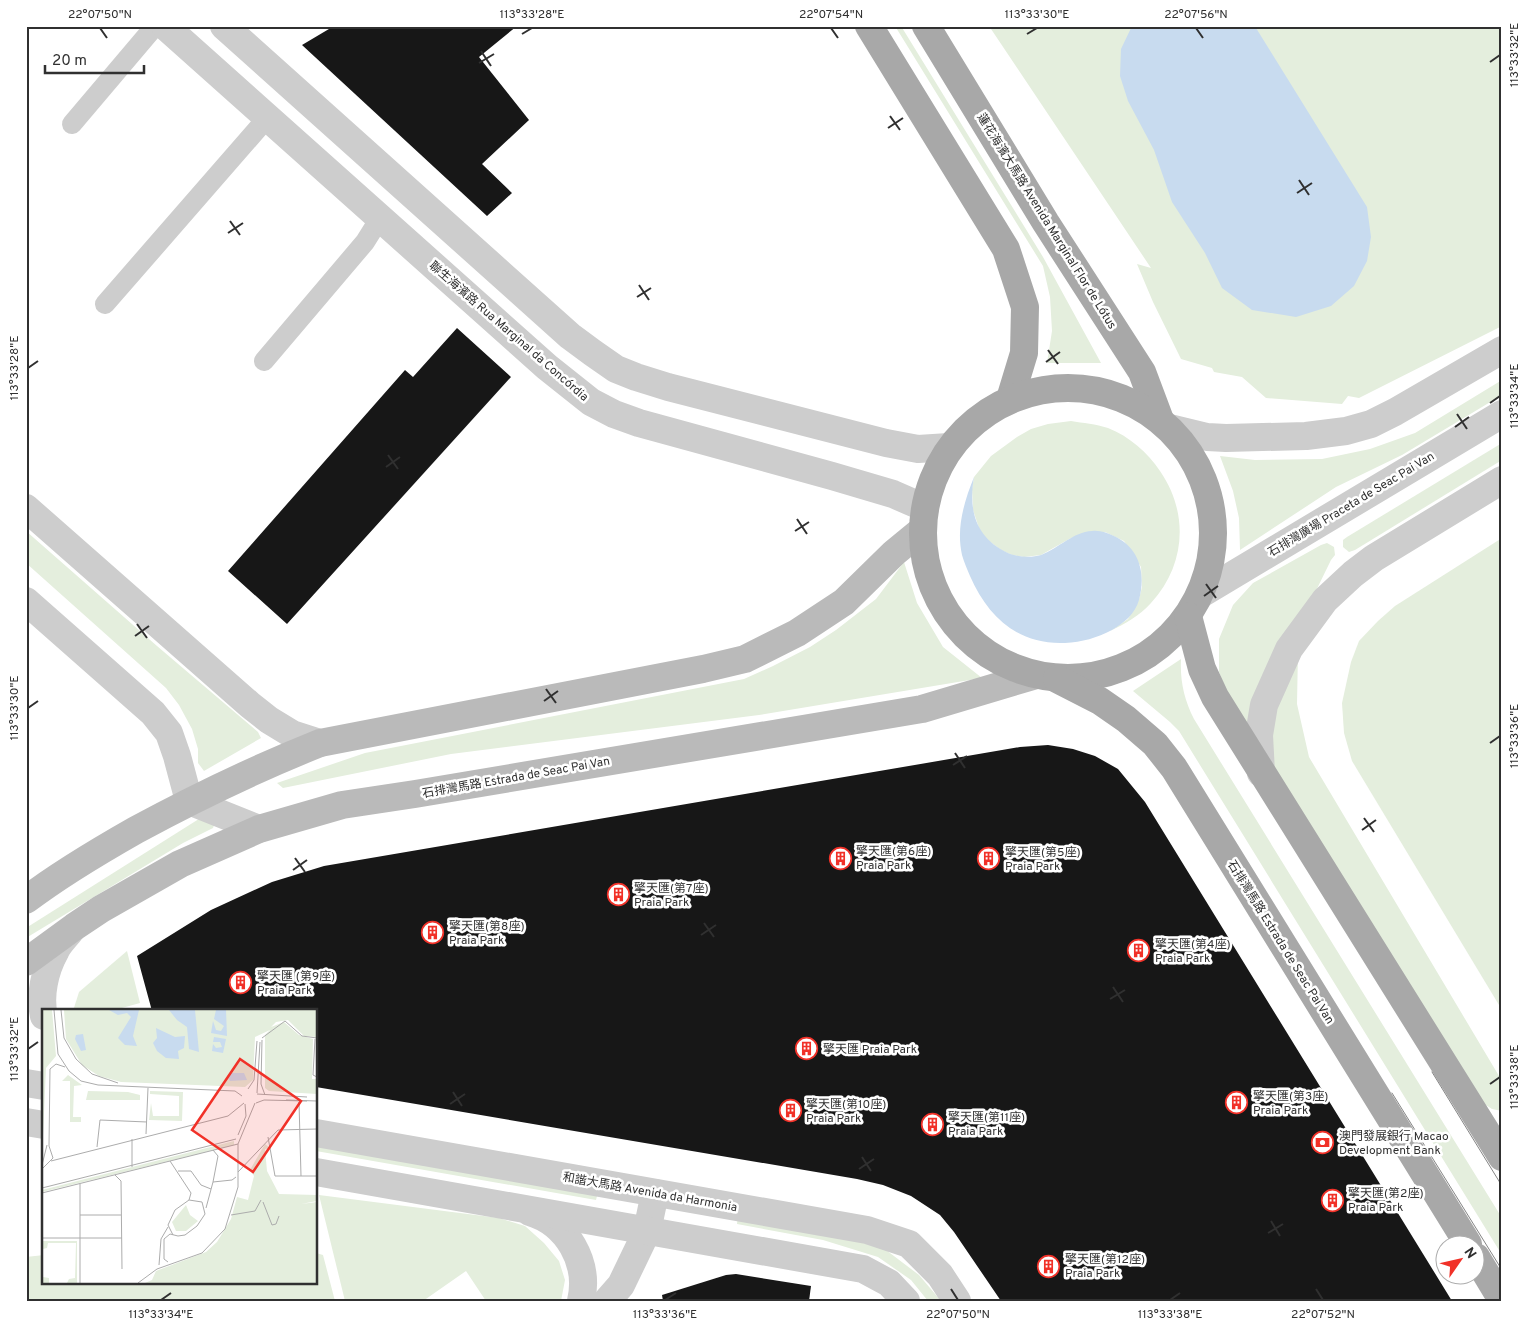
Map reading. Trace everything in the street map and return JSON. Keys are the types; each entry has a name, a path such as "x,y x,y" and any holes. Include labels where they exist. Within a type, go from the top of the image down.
{"main road":[{"path":"869,26 1009,256 1025,306 1024,353 1010,399"},
{"name":"蓮花海濱大馬路 Avenida Marginal Flor de Lótus","path":"926,26 1046,223 1142,372 1165,424"},
{"path":"1048,388 1088,388 1126,399 1165,424 1192,456 1207,489 1214,524 1212,560 1195,605 1163,645 1130,666 1094,677 1045,677 1004,664 977,646 954,623 937,594 926,563 923,519 933,476 949,447 976,419 1010,399 1048,388"},
{"path":"26,900 101,850 189,801 269,763 320,744 703,669 745,659 797,632 844,602 894,553 923,519"},
{"path":"1195,605 1202,669 1215,697 1502,1158"},
{"name":"石排灣馬路 Estrada de Seac Pai Van","path":"26,962 74,927 180,864 259,829 342,805 922,709 1045,677 1100,701 1126,719 1155,744 1174,768 1462,1234"}],"street":[{"name":"聯生海濱路 Rua Marginal da Concórdia","path":"165,26 547,367 573,389 599,406 639,423 893,494 923,519"},
{"path":"224,26 570,336 592,354 616,369 668,387 886,444 918,449 949,447"},
{"path":"1165,424 1207,437 1226,438 1306,436 1346,431 1371,424 1395,412 1502,350"},
{"name":"石排灣廣場 Praceta de Seac Pai Van","path":"1195,605 1502,414"},
{"path":"1261,773 1259,735 1264,705 1289,649 1325,600 1353,574 1374,558 1502,480"},
{"path":"26,508 250,705 269,720 292,734 320,744"},
{"path":"26,601 154,713 169,733 189,801 259,829"},
{"path":"42,1009 44,980 55,951 74,927"},
{"path":"26,1082 42,1086"},
{"path":"26,1122 42,1125"},
{"name":"和諧大馬路 Avenida da Harmonia","path":"318,1134 867,1230 909,1244 940,1274 957,1301"},
{"path":"318,1172 863,1269 889,1284 906,1301"},
{"path":"608,1301 621,1286 647,1230 655,1193"},
{"path":"518,1208 541,1215 562,1230 576,1250 583,1274 581,1301"}],"lane":[{"path":"72,124 155,26"},
{"path":"105,304 267,118"},
{"path":"264,362 365,242 380,218"}],"green space":[{"path":"895,26 901,26 1043,257 1101,363 1047,363 1052,331 1050,297 1043,266"},
{"path":"989,26 1502,26 1502,326 1359,398 1348,396 1342,404 1266,398 1242,377 1214,372 1212,368 1181,359 1137,264 1151,268"},
{"path":"1502,380 1502,395 1402,455 1336,487 1240,550 1239,518 1233,491 1220,456 1255,460 1322,459 1370,449 1415,433"},
{"path":"1071,421 1108,428 1131,440 1150,458 1160,471 1176,504 1180,538 1177,556 1163,588 1142,612 1110,631 1128,619 1139,599 1142,587 1141,567 1124,541 1105,532 1071,538 1041,555 1024,557 1012,555 1001,550 985,538 979,528 973,510 972,489 974,477 991,456 1031,429 1048,424"},
{"path":"1502,443 1502,460 1355,550 1349,552 1343,547 1343,540 1347,537"},
{"path":"26,531 258,732 261,738 204,771 198,763 198,749 192,729 179,705 166,688 26,563"},
{"path":"1502,538 1502,1010 1352,761 1344,733 1342,703 1351,662 1359,641 1378,621 1395,606"},
{"path":"1327,543 1334,547 1335,555 1310,603 1298,651 1297,704 1309,757 1502,1081 1502,1111 1492,1109 1478,1100 1229,699 1219,672 1219,639 1233,605 1253,583"},
{"path":"904,562 917,603 943,647 982,678 759,715 451,754 283,788 277,783 365,753 744,679 810,647 836,630 876,599"},
{"path":"1181,659 1183,690 1194,719 1502,1218 1502,1255 1179,731 1133,691"},
{"path":"202,817 215,823 213,828 183,843 26,938 26,928"},
{"path":"127,951 140,1003 118,1009 74,1009 79,992"},
{"path":"318,1143 598,1192 596,1200 318,1151"},
{"path":"319,1195 499,1218 525,1226 544,1243 559,1261 565,1280 561,1301 486,1301 466,1271 423,1301 345,1301"},
{"path":"738,1215 832,1233 886,1250 919,1275 941,1301 928,1301 911,1280 878,1257 823,1240 737,1224"},
{"path":"318,1254 323,1255 335,1301 26,1301 26,1257 42,1255 42,1284 318,1284"}],"water":[{"path":"1132,26 1254,26 1256,28 1367,207 1371,237 1367,261 1354,286 1331,306 1296,317 1252,310 1222,288 1205,253 1172,202 1154,150 1128,101 1120,76 1121,49"},
{"path":"974,477 972,501 977,522 988,540 1008,553 1024,557 1041,555 1072,537 1085,532 1103,532 1123,541 1135,555 1141,571 1141,590 1135,610 1125,621 1112,630 1083,641 1048,642 1033,639 1007,626 996,616 977,591 963,558 960,545 962,515"}],"building":[{"path":"334,26 517,26 479,57 529,120 482,164 512,193 487,216 302,45"},
{"path":"457,328 511,377 287,624 228,571 405,370 413,377"},
{"name":"擎天匯 Praia Park","path":"1048,745 1073,749 1095,756 1118,769 1145,802 1436,1275 1436,1284 1442,1284 1452,1301 1001,1301 954,1232 940,1215 911,1196 883,1185 318,1087 318,1009 151,1009 137,956 211,910 272,882 324,866 1020,747"},
{"path":"736,1274 811,1286 809,1301 663,1301 662,1295 726,1275"}],"tram line":[{"path":"1432,1072 1502,1186"},
{"path":"1392,1093 1502,1270"}],"place":[{"name":"擎天匯(第6座) Praia Park","path":"840,858"},
{"name":"擎天匯(第5座) Praia Park","path":"989,859"},
{"name":"擎天匯(第7座) Praia Park","path":"618,895"},
{"name":"擎天匯(第8座) Praia Park","path":"433,933"},
{"name":"擎天匯(第4座) Praia Park","path":"1139,951"},
{"name":"擎天匯 (第9座) Praia Park","path":"241,983"},
{"name":"擎天匯 Praia Park","path":"807,1049"},
{"name":"擎天匯(第3座) Praia Park","path":"1237,1103"},
{"name":"擎天匯(第10座) Praia Park","path":"790,1111"},
{"name":"擎天匯(第11座) Praia Park","path":"932,1124"},
{"name":"澳門發展銀行 Macao Development Bank","path":"1323,1143"},
{"name":"擎天匯(第2座) Praia Park","path":"1332,1200"},
{"name":"擎天匯(第12座) Praia Park","path":"1049,1266"}]}
